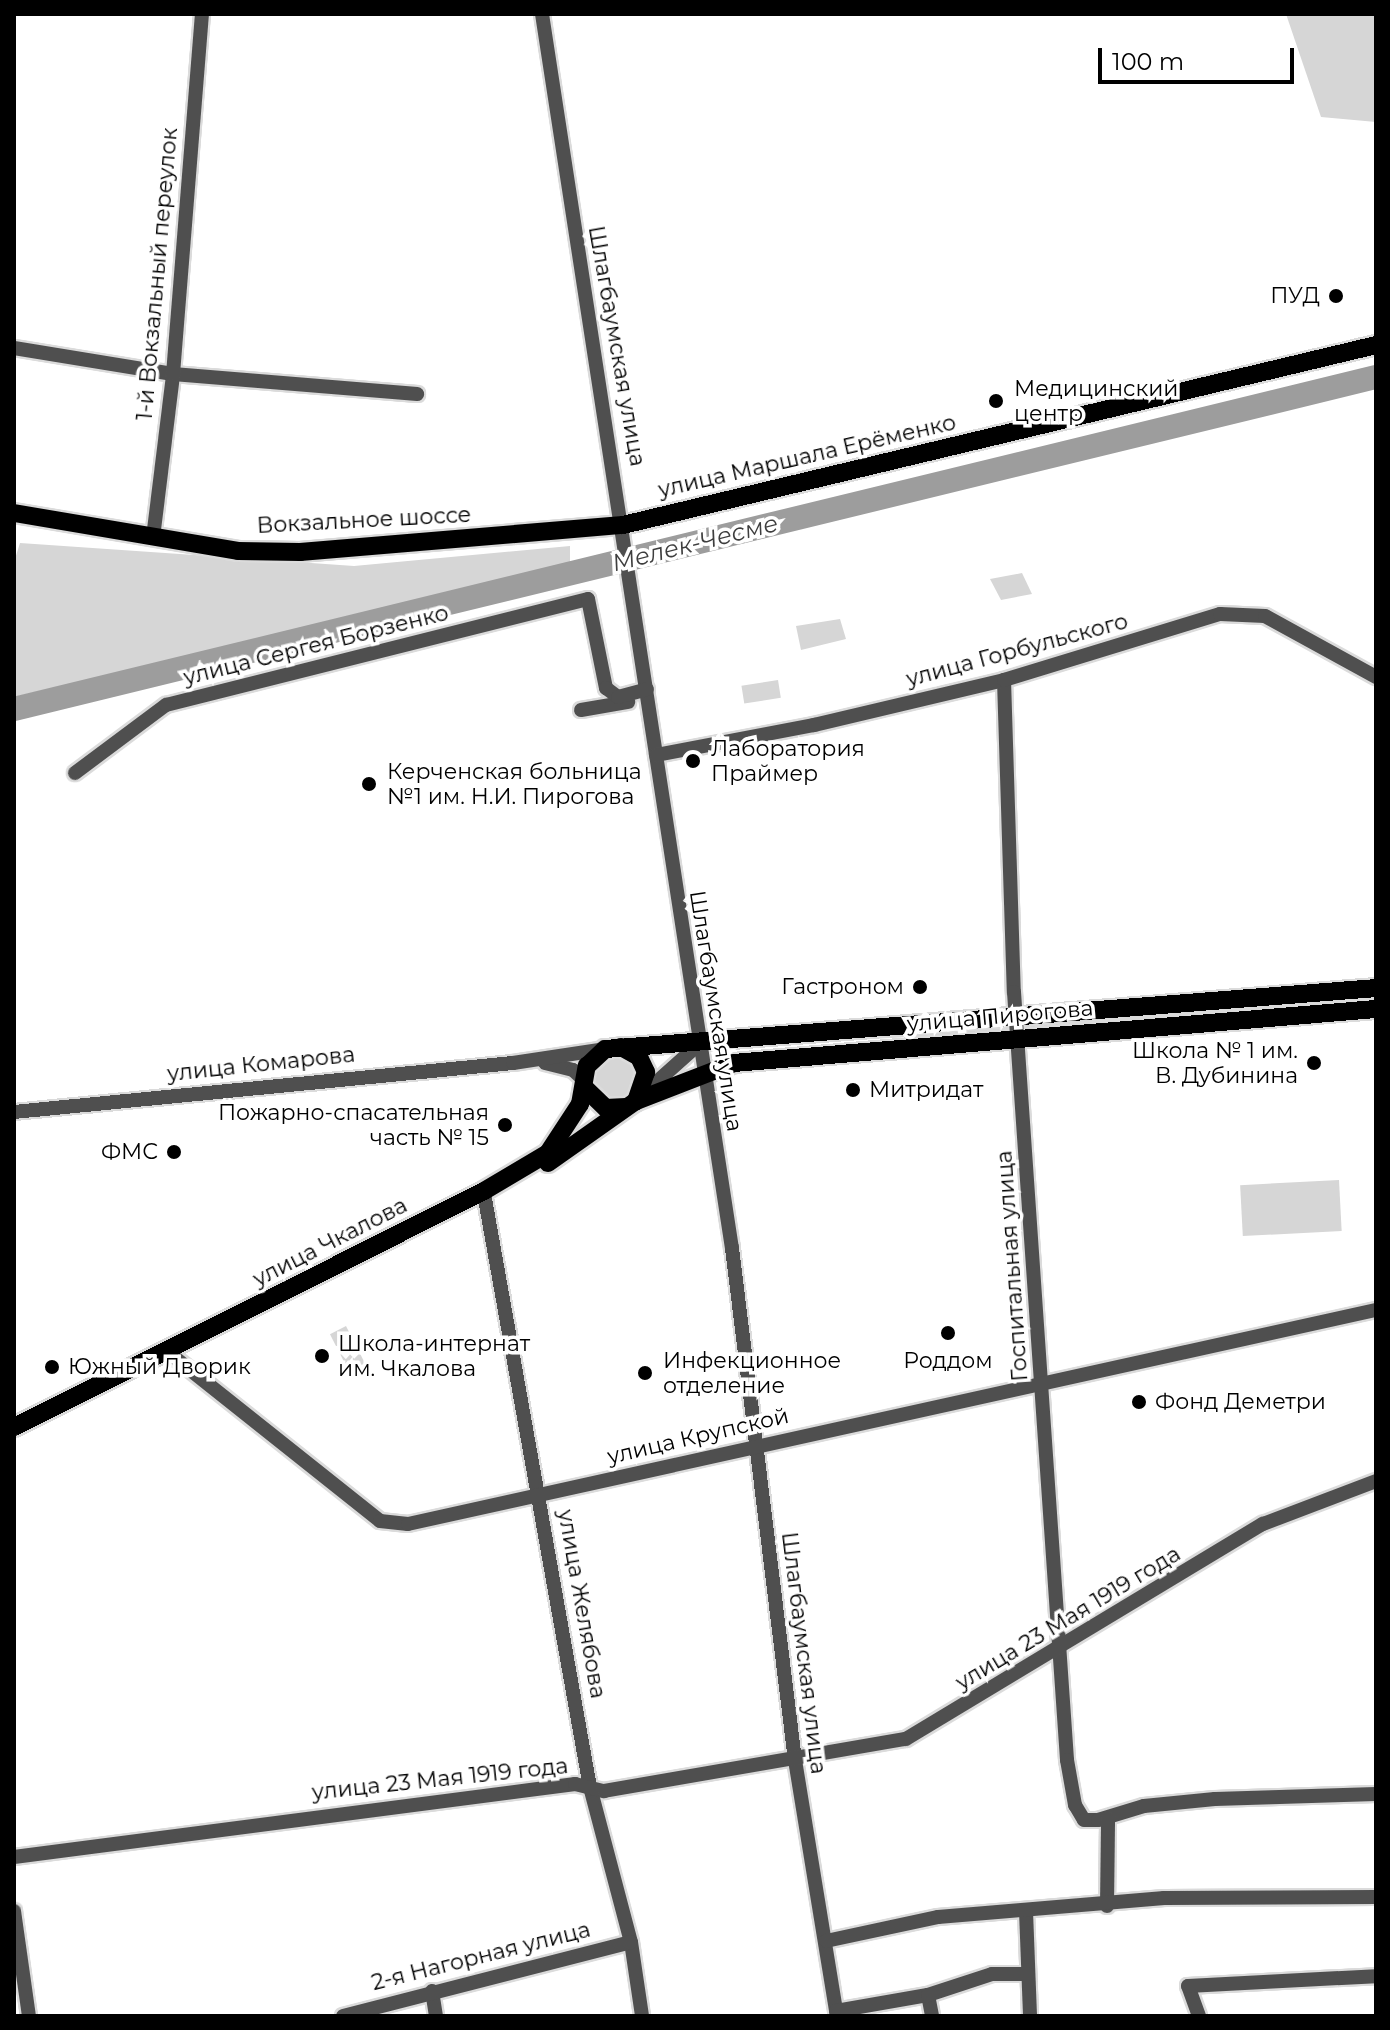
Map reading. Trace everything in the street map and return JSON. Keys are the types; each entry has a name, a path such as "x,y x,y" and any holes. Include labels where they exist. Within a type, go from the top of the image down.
{"main road":[{"name":"улица Маршала Ерёменко","path":"623,532 1376,345"},
{"name":"Вокзальное шоссе","path":"14,513 238,551 300,552 623,532"},
{"name":"улица Пирогова","path":"698,1045 1376,988"},
{"name":"улица Пирогова","path":"634,1103 734,1063 1376,1009"},
{"name":"улица Комарова","path":"616,1048 698,1045"},
{"name":"улица Чкалова","path":"550,1156 568,1128 592,1058 616,1048"},
{"path":"585,1085 606,1108 634,1103 646,1072 639,1057 616,1048"},
{"name":"улица Чкалова","path":"14,1436 485,1195 634,1103"},
{"name":"улица Чкалова","path":"14,1427 171,1354"}],"street":[{"name":"1-й Вокзальный переулок","path":"153,538 173,374 202,14"},
{"name":"Шлагбаумская улица","path":"542,14 623,532 698,1045 732,1248 795,1760 836,2014"},
{"path":"14,348 173,374 417,394"},
{"name":"улица Сергея Борзенко","path":"75,773 166,705 588,599 606,688 618,700"},
{"name":"улица Горбульского","path":"656,755 814,725 1004,680 1220,614 1265,616 1376,677"},
{"name":"Госпитальная улица","path":"1004,680 1015,1016 1062,1649 1067,1760 1075,1805 1084,1820 1108,1818"},
{"path":"581,710 647,694"},
{"path":"634,1103 698,1045"},
{"name":"улица Комарова","path":"14,1112 513,1063 616,1048"},
{"name":"улица Комарова","path":"513,1063 562,1065 585,1085"},
{"name":"улица Желябова","path":"485,1195 541,1495 590,1787 631,1942 642,2016"},
{"name":"улица Крупской","path":"171,1354 380,1521 408,1524 755,1445 1043,1387 1376,1310"},
{"name":"улица 23 Мая 1919 года","path":"14,1857 316,1815 575,1784 604,1791 906,1739 1062,1649 1263,1524 1376,1481"},
{"path":"1107,1906 1108,1818 1144,1806 1215,1799 1376,1794"},
{"path":"826,1941 938,1917 1107,1906 1164,1898 1376,1897"},
{"path":"14,1911 24,2010"},
{"path":"1026,1911 1030,2016"},
{"name":"2-я Нагорная улица","path":"343,2016 631,1942"},
{"path":"836,2014 928,1995 992,1974 1028,1974"},
{"path":"1199,2016 1188,1986 1376,1976"},
{"path":"432,1991 436,2016"},
{"path":"928,1995 932,2016"}],"shaded area":[{"path":"1286,14 1376,14 1376,122 1321,117"},
{"path":"20,543 354,566 570,546 570,566 14,697 14,562"},
{"path":"1022,573 1032,594 1001,600 990,579"},
{"path":"840,619 846,639 801,650 796,626"},
{"path":"778,680 781,698 744,704 741,686"},
{"path":"1376,985 1376,1000 1033,1028 1024,1024"},
{"path":"1008,1019 1011,1028 1004,1032 759,1045"},
{"path":"615,1056 630,1062 636,1077 630,1092 615,1098 600,1092 594,1077 600,1062"},
{"path":"1339,1180 1342,1231 1243,1236 1240,1185"},
{"path":"346,1326 365,1363 349,1372 330,1334"}],"waterway":[{"name":"Мелек-Чесме","path":"14,709 1376,377"}],"place":[{"name":"ПУД","path":"1336,296"},
{"name":"Медицинский центр","path":"996,401"},
{"name":"Лаборатория Праймер","path":"693,761"},
{"name":"Керченская больница №1 им. Н.И. Пирогова","path":"369,784"},
{"name":"Гастроном","path":"920,987"},
{"name":"Школа № 1 им. В. Дубинина","path":"1314,1063"},
{"name":"Митридат","path":"853,1090"},
{"name":"Пожарно-спасательная часть № 15","path":"505,1125"},
{"name":"ФМС","path":"174,1152"},
{"name":"Роддом","path":"948,1333"},
{"name":"Школа-интернат им. Чкалова","path":"322,1356"},
{"name":"Южный Дворик","path":"52,1367"},
{"name":"Инфекционное отделение","path":"645,1373"},
{"name":"Фонд Деметри","path":"1139,1402"}]}
